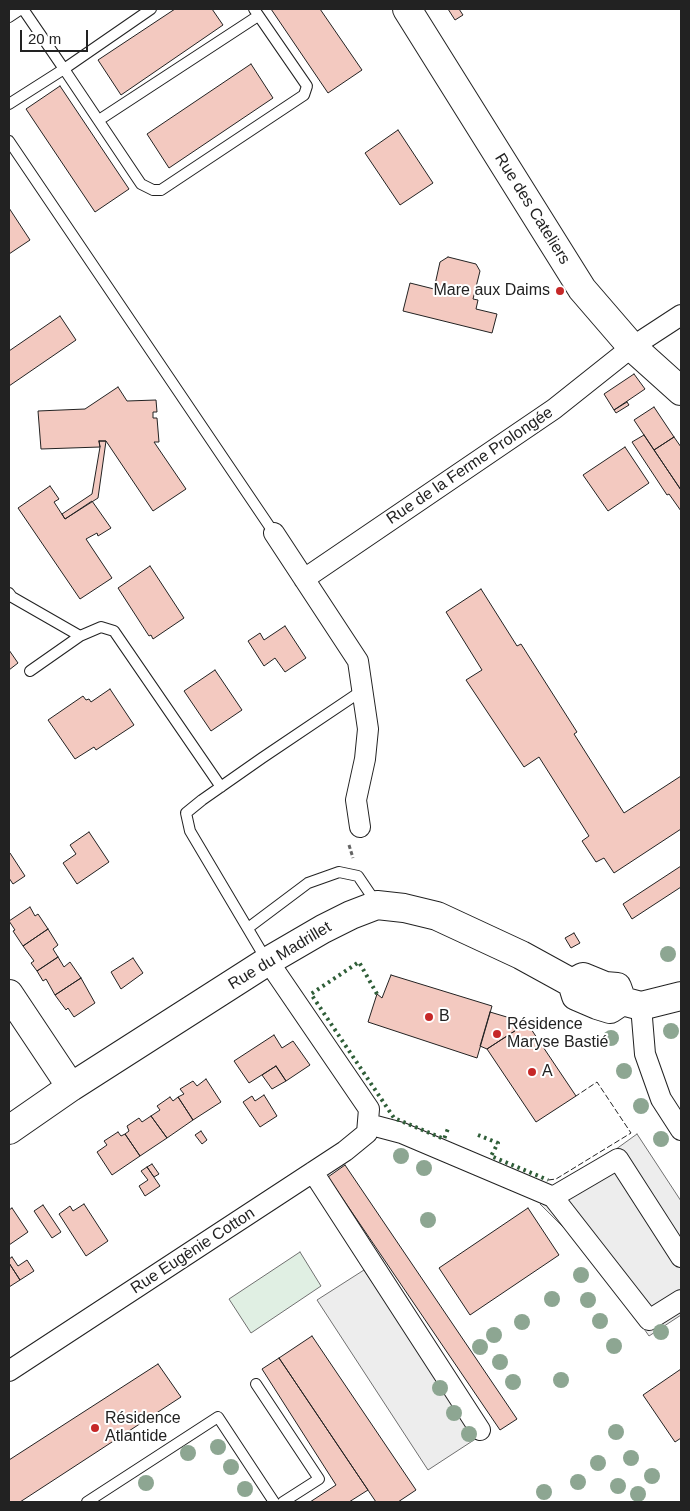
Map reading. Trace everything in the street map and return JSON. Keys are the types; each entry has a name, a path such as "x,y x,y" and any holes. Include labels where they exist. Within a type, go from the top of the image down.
{"street":[{"name":"Rue des Cateliers","path":"407,9 582,289 632,347 681,391"},
{"name":"Rue de la Ferme Prolongée","path":"304,579 554,408 632,347 681,315"},
{"path":"274,533 358,661 368,729 365,759 356,800 360,827"},
{"name":"Rue du Madrillet","path":"9,1130 71,1087 268,961 351,915 378,905 404,908 437,916 521,955 572,984 576,996 610,1009 631,1003 681,996"},
{"path":"268,961 369,1109 368,1124 402,1133 554,1197 649,1320 681,1300"},
{"path":"9,994 71,1087"},
{"path":"631,1003 645,1054 661,1099 681,1130"},
{"name":"Rue Eugènie Cotton","path":"9,1371 345,1151 367,1133 368,1124"},
{"path":"554,1197 618,1159 681,1257"},
{"path":"313,1172 480,1430"}],"lane":[{"path":"9,17 22,9 141,184 153,190 161,190 304,95 307,86 256,12 98,120"},
{"path":"9,104 151,9"},
{"path":"9,141 274,533"},
{"path":"9,594 80,636"},
{"path":"30,671 80,636 101,627 114,632 221,787"},
{"path":"268,961 190,832 186,813 363,690"},
{"path":"248,928 308,883 339,872 358,876 378,905"},
{"path":"256,1384 319,1479 283,1502"},
{"path":"87,1502 218,1417 274,1502"}],"green space":[{"path":"300,1252 321,1286 251,1333 229,1299"}],"shaded area":[{"path":"637,1134 681,1201 681,1315 649,1336 597,1261 540,1204"},
{"path":"364,1270 477,1438 428,1470 317,1300"}],"building":[{"path":"175,9 212,9 223,25 121,95 98,60"},
{"path":"271,9 320,9 362,70 328,93"},
{"path":"448,9 459,9 463,15 455,20"},
{"path":"251,64 273,98 169,168 147,134"},
{"path":"60,86 129,189 95,212 26,109"},
{"path":"398,130 433,183 400,205 365,153"},
{"path":"9,208 30,240 9,254"},
{"path":"448,257 476,264 480,271 473,299 478,300 476,309 497,314 492,333 403,311 410,283 434,289 440,262"},
{"path":"60,316 76,340 9,386 9,351"},
{"path":"634,374 645,389 614,410 604,394"},
{"path":"118,387 127,401 156,400 157,412 153,412 153,418 157,418 159,442 154,442 186,489 153,511 106,441 99,441 100,447 41,449 38,411 85,409"},
{"path":"627,402 629,405 616,413 614,410"},
{"path":"654,407 674,437 654,450 634,420"},
{"path":"644,435 681,490 681,511 669,494 667,495 632,442"},
{"path":"674,437 681,447 681,490 654,450"},
{"path":"99,441 106,441 98,498 65,519 62,514 92,494 100,447"},
{"path":"625,447 649,483 608,511 583,475"},
{"path":"50,486 59,499 54,502 65,519 92,501 111,528 98,536 97,533 86,539 112,578 80,599 18,508"},
{"path":"150,566 184,618 153,639 151,635 149,636 118,588"},
{"path":"481,589 517,646 521,644 577,732 574,734 624,813 681,776 681,829 614,873 604,858 596,862 582,841 589,836 539,757 524,767 466,680 482,670 446,612"},
{"path":"285,626 306,658 285,672 275,658 264,666 248,641 260,633 264,640"},
{"path":"9,650 18,663 9,670"},
{"path":"215,670 242,710 211,731 184,691"},
{"path":"110,689 134,725 96,750 94,747 75,759 48,720 83,696 91,702"},
{"path":"89,832 109,862 77,884 63,863 76,854 70,845"},
{"path":"9,853 25,876 13,884 9,878"},
{"path":"681,866 681,887 632,919 623,904"},
{"path":"30,907 35,916 38,914 48,929 23,946 9,921"},
{"path":"48,929 58,945 53,949 58,957 37,971 31,963 34,961 23,946"},
{"path":"574,933 580,943 571,948 565,938"},
{"path":"58,957 64,967 70,962 81,978 55,995 46,979 43,981 37,971"},
{"path":"133,958 143,973 121,989 111,972"},
{"name":"B","path":"391,975 492,1006 477,1058 368,1022 377,994 382,998"},
{"path":"81,978 95,1003 74,1017 55,995"},
{"name":"Résidence Maryse Bastié","path":"490,1012 527,1023 487,1049 480,1046"},
{"name":"A","path":"527,1023 576,1096 536,1122 487,1049"},
{"path":"274,1035 282,1048 293,1041 310,1065 286,1081 276,1066 249,1083 234,1061"},
{"path":"276,1066 286,1081 272,1089 262,1075"},
{"path":"206,1079 221,1102 193,1120 178,1097 184,1094 180,1089 193,1081 197,1086"},
{"path":"264,1095 277,1116 260,1127 243,1102 252,1096 255,1101"},
{"path":"170,1097 173,1101 178,1097 193,1120 167,1138 151,1116 160,1110 157,1106"},
{"path":"151,1116 167,1138 140,1156 125,1134 129,1131 127,1126 139,1118 142,1122"},
{"path":"201,1131 207,1140 202,1144 195,1135"},
{"path":"118,1132 121,1136 125,1134 140,1156 112,1175 97,1152 107,1145 104,1141"},
{"path":"152,1164 159,1174 154,1177 147,1167"},
{"path":"345,1165 517,1419 500,1430 328,1177"},
{"path":"147,1167 160,1186 145,1196 139,1186 148,1180 141,1171"},
{"path":"84,1204 108,1241 86,1256 59,1214 70,1206 73,1211"},
{"path":"43,1205 61,1232 52,1238 34,1211"},
{"path":"12,1208 28,1232 9,1245 9,1210"},
{"path":"528,1208 559,1255 470,1315 439,1268"},
{"path":"12,1257 18,1266 27,1260 34,1271 20,1280 9,1263 9,1259"},
{"path":"9,1263 20,1280 9,1287"},
{"path":"312,1336 416,1490 398,1502 376,1502 279,1358"},
{"path":"279,1358 368,1490 349,1502 310,1502 336,1485 262,1369"},
{"name":"Résidence Atlantide","path":"158,1364 181,1397 20,1502 9,1502 9,1460"},
{"path":"681,1369 681,1438 675,1442 643,1395"}],"hedge":[{"path":"377,994 359,962 311,994 394,1118 444,1139 449,1126"},
{"path":"478,1135 498,1143 491,1156 548,1180"}],"fence":[{"path":"548,1180 556,1179 631,1133 597,1082 576,1096"}],"place":[{"name":"Mare aux Daims","path":"560,291"},
{"name":"B","path":"429,1017"},
{"name":"Résidence Maryse Bastié","path":"497,1034"},
{"name":"A","path":"532,1072"},
{"name":"Résidence Atlantide","path":"95,1428"}]}
